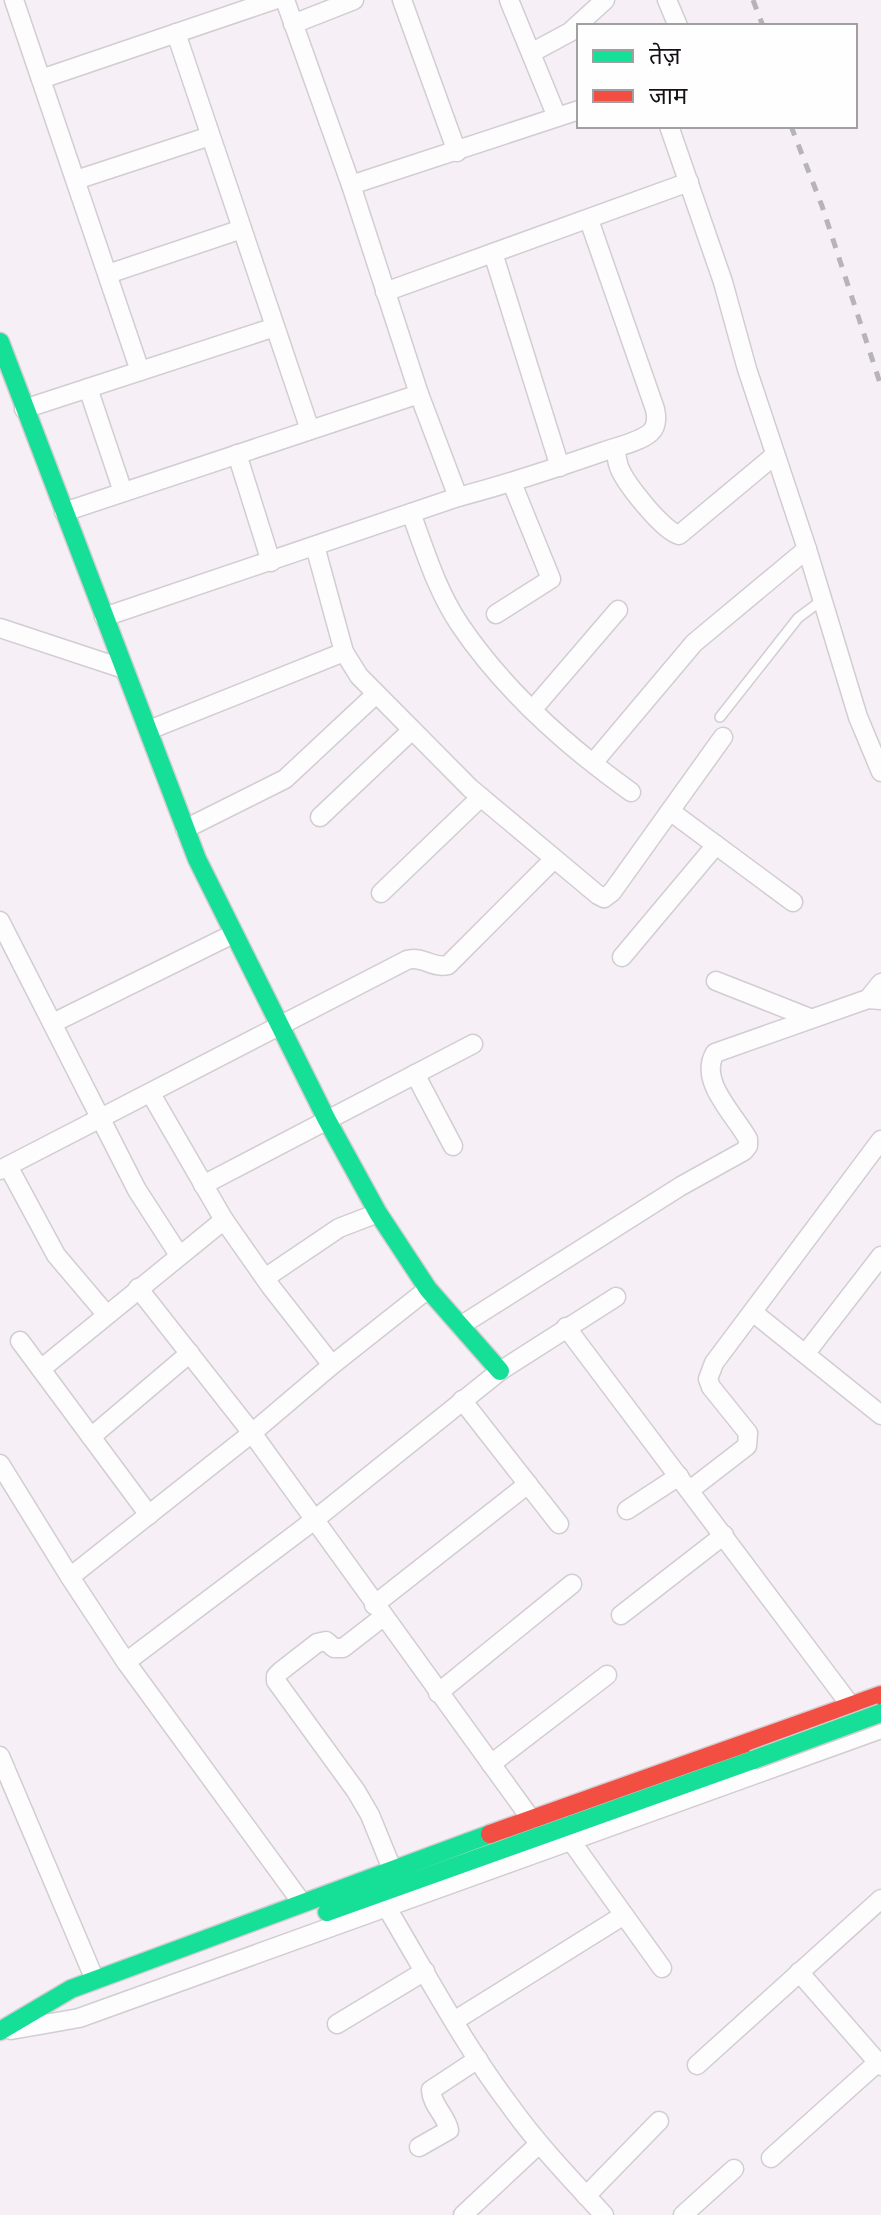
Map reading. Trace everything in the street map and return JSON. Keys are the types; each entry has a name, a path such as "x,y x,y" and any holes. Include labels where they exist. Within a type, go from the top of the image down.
{"street":[{"path":"14,0 140,371"},
{"path":"41,79 274,0"},
{"path":"285,0 351,185 419,394 458,497"},
{"path":"293,24 354,0"},
{"path":"402,0 457,152"},
{"path":"509,0 557,117"},
{"path":"579,24 605,0"},
{"path":"667,0 677,24"},
{"path":"531,53 577,26"},
{"path":"176,33 310,430"},
{"path":"351,185 577,111"},
{"path":"670,128 723,282 747,369 807,549 858,717 881,772"},
{"path":"76,180 210,136"},
{"path":"385,292 689,182"},
{"path":"104,617 458,497 512,483 616,448 654,430 657,419 589,220"},
{"path":"108,274 242,229"},
{"path":"493,253 560,467"},
{"path":"24,409 275,327"},
{"path":"0,342 185,829 233,934 378,1213 428,1289 500,1371"},
{"path":"88,388 123,492"},
{"path":"64,512 419,394"},
{"path":"616,448 619,468 625,479 668,531 679,535 775,455"},
{"path":"237,454 271,562"},
{"path":"496,614 551,579 512,483"},
{"path":"411,513 435,579 459,624 491,666 533,709 593,763 631,792"},
{"path":"315,546 344,652 359,676 481,797 553,860 604,898 723,737"},
{"path":"593,763 694,643 807,549"},
{"path":"533,709 618,610"},
{"path":"0,628 124,669"},
{"path":"149,730 344,652"},
{"path":"185,829 285,779 375,695"},
{"path":"320,817 412,730"},
{"path":"381,893 481,797"},
{"path":"670,811 793,902"},
{"path":"622,957 716,845"},
{"path":"106,1314 56,1255 4,1168 414,958 440,967 448,965 553,860"},
{"path":"0,921 137,1190 179,1255"},
{"path":"53,1023 233,934"},
{"path":"716,981 810,1018"},
{"path":"460,1326 657,1201 744,1151 748,1139 709,1071 709,1061 715,1053 810,1018 874,1000 881,983"},
{"path":"203,1185 473,1044"},
{"path":"415,1074 453,1146"},
{"path":"151,1094 224,1220 332,1365"},
{"path":"627,1510 684,1483 750,1442 748,1433 711,1387 708,1379 714,1363 881,1140"},
{"path":"265,1278 329,1234 378,1213"},
{"path":"41,1369 224,1220"},
{"path":"806,1353 881,1256"},
{"path":"138,1288 252,1433 531,1819"},
{"path":"70,1577 428,1289"},
{"path":"126,1662 313,1521 500,1371 616,1297"},
{"path":"754,1313 881,1415"},
{"path":"566,1327 851,1706 860,1736"},
{"path":"20,1341 149,1515"},
{"path":"91,1437 190,1353"},
{"path":"462,1400 559,1524"},
{"path":"0,1464 126,1662 302,1903"},
{"path":"392,1869 370,1815 356,1791 276,1681 276,1676 317,1643 326,1641 334,1648 343,1648 379,1611 528,1484"},
{"path":"621,1615 724,1535"},
{"path":"438,1693 572,1584"},
{"path":"491,1764 607,1675"},
{"path":"1,2031 40,2006 95,1980 392,1869 881,1695"},
{"path":"1,2031 881,1713"},
{"path":"1,2031 79,2018 881,1729"},
{"path":"0,1756 95,1980"},
{"path":"571,1841 662,1968"},
{"path":"697,2065 881,1899"},
{"path":"387,1908 478,2059 539,2144 604,2215"},
{"path":"454,2021 624,1915"},
{"path":"337,2024 425,1971"},
{"path":"771,2158 880,2064 799,1972"},
{"path":"419,2147 449,2130 433,2101 431,2090 478,2059"},
{"path":"586,2196 659,2121"},
{"path":"463,2215 539,2144"},
{"path":"683,2215 734,2169"}],"lane":[{"path":"720,717 798,618 822,600"}],"railway":[{"path":"753,0 762,24"},
{"path":"792,128 822,206 881,386"}],"traffic: fast":[{"path":"0,342 197,859 327,1120 378,1213 428,1289 500,1371"},
{"path":"753,1760 881,1713"},
{"path":"327,1912 753,1760"},
{"path":"0,2031 71,1989 490,1834"}],"traffic: jam":[{"path":"490,1834 881,1695"}]}
